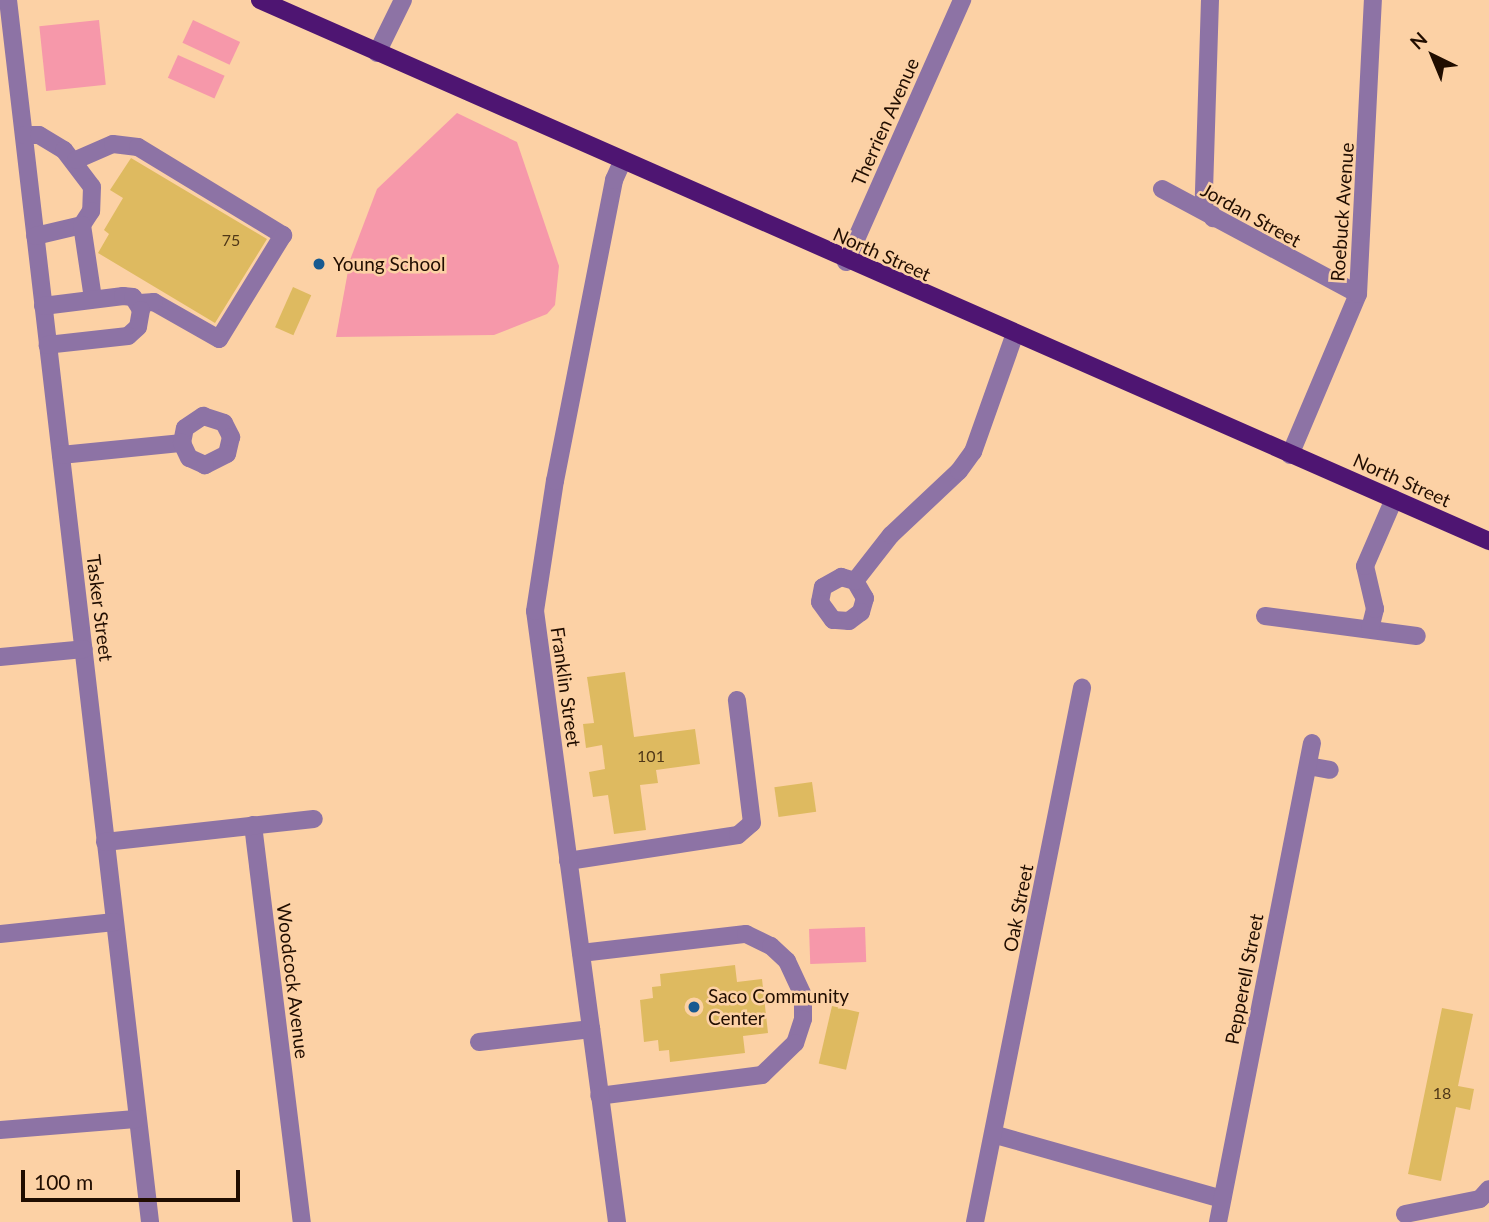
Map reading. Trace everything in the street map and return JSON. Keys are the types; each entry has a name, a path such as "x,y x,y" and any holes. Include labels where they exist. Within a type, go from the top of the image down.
{"main road":[{"name":"North Street","path":"260,0 1014,336 1489,541"}],"street":[{"name":"Tasker Street","path":"8,0 150,1222"},
{"path":"377,53 402,0"},
{"name":"Therrien Avenue","path":"846,262 962,0"},
{"path":"1210,0 1204,195 1213,218"},
{"name":"Roebuck Avenue","path":"1290,455 1358,294 1373,0"},
{"path":"24,135 43,136 76,160 89,178 93,196 91,211 82,225 93,299"},
{"path":"43,306 123,296 140,303 154,302 219,339 284,235 138,147 113,144 76,160"},
{"name":"Franklin Street","path":"617,1222 538,636 536,593 611,193 622,162"},
{"name":"Jordan Street","path":"1162,189 1358,294"},
{"path":"35,236 82,225"},
{"path":"47,345 134,334 140,303"},
{"path":"855,580 891,535 946,484 972,452 1014,336"},
{"path":"61,455 182,443"},
{"path":"1370,629 1376,609 1365,566 1394,499"},
{"path":"1265,615 1417,636"},
{"path":"0,657 84,649"},
{"name":"Oak Street","path":"975,1222 996,1135 1082,688"},
{"path":"568,861 737,835 752,822 737,700"},
{"name":"Pepperell Street","path":"1218,1222 1312,743"},
{"path":"1308,766 1330,770"},
{"path":"105,842 314,819"},
{"name":"Woodcock Avenue","path":"253,825 302,1222"},
{"path":"0,934 114,922"},
{"path":"581,953 746,934 771,946 787,961 803,995 803,1019 795,1043 762,1075 599,1096"},
{"path":"480,1042 591,1029"},
{"path":"0,1129 136,1119"},
{"path":"996,1135 1222,1199"},
{"path":"1405,1214 1480,1199 1489,1189"}],"shaded area":[{"path":"99,20 106,85 46,91 39,26"},
{"path":"193,20 240,42 230,65 182,43"},
{"path":"178,55 225,76 214,99 168,78"},
{"path":"457,113 517,142 559,266 555,305 547,314 494,335 336,337 350,260 377,189"},
{"path":"865,927 866,962 810,964 809,929"}],"building":[{"path":"131,158 267,239 215,323 98,253 109,234 104,230 123,198 110,190"},
{"path":"293,287 311,295 293,335 275,327"},
{"path":"625,672 634,737 695,729 700,764 656,770 658,783 640,785 646,830 614,834 608,795 593,797 589,772 605,769 602,745 586,748 583,724 594,723 587,677"},
{"path":"812,782 816,812 779,817 774,787"},
{"path":"735,965 737,982 762,979 768,1033 743,1036 745,1053 670,1062 669,1050 659,1051 658,1040 644,1042 640,1000 653,998 652,987 661,986 660,974"},
{"path":"832,1006 859,1012 846,1070 819,1063"},
{"path":"1442,1008 1473,1014 1458,1086 1474,1089 1470,1110 1456,1107 1441,1181 1408,1174"}],"place":[{"name":"Young School","path":"319,264"},
{"name":"Saco Community Center","path":"694,1007"}]}
